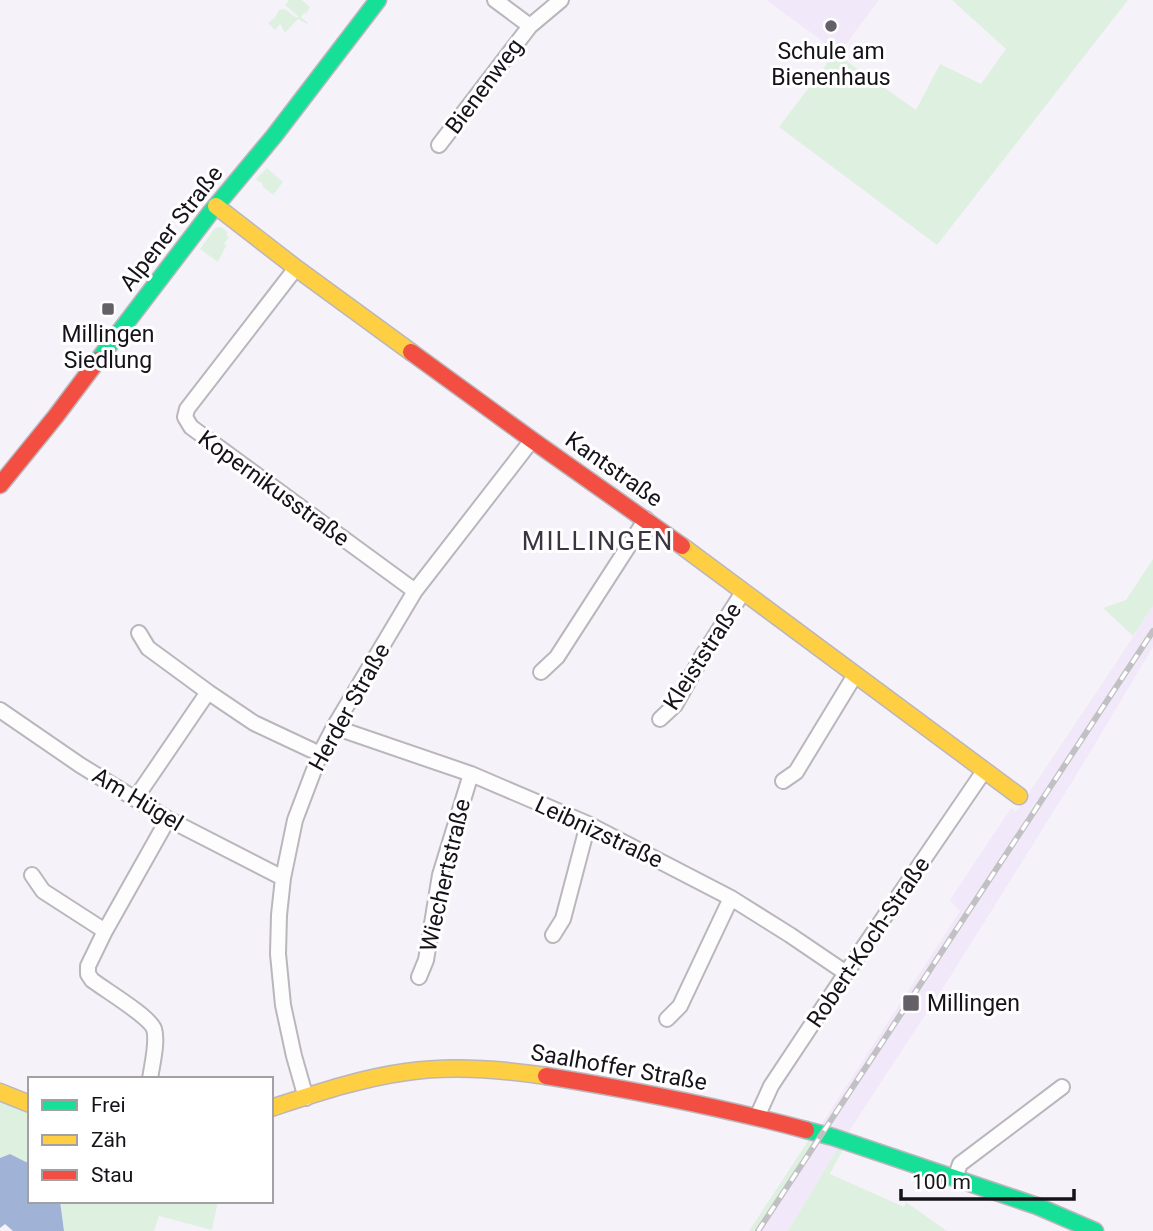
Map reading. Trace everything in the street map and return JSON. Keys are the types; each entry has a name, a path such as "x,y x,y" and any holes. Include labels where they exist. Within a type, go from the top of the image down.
{"street":[{"name":"Alpener Straße","path":"0,485 378,0"},
{"name":"Bienenweg","path":"495,0 530,26"},
{"name":"Bienenweg","path":"439,145 530,26 561,0"},
{"name":"Kantstraße","path":"216,206 296,268 532,440 646,519 1019,796"},
{"name":"Kopernikusstraße","path":"296,268 187,409 185,417 191,427 415,591"},
{"name":"Herder Straße","path":"306,1098 283,1005 278,954 283,878 295,820 320,754 334,727 415,591 532,440"},
{"path":"541,672 557,657 646,519"},
{"name":"Kleiststraße","path":"660,719 675,705 743,592"},
{"path":"139,633 148,648 254,723 320,754"},
{"path":"783,781 796,772 855,675"},
{"path":"135,799 208,692"},
{"name":"Am Hügel","path":"0,710 80,765 168,819 283,878"},
{"name":"Leibnizstraße","path":"334,727 471,774 588,824 731,898 846,973"},
{"name":"Robert-Koch-Straße","path":"757,1117 771,1086 984,771"},
{"name":"Wiechertstraße","path":"419,977 426,960 440,875 471,774"},
{"path":"150,1077 155,1037 151,1023 92,981 88,966 168,819"},
{"path":"553,935 563,919 588,824"},
{"path":"32,875 43,891 106,931"},
{"path":"667,1019 680,1006 731,898"},
{"name":"Saalhoffer Straße","path":"273,1107 335,1088 405,1072 454,1068 517,1072 588,1083 757,1117 833,1137 1037,1206 1095,1231"},
{"path":"954,1178 960,1164 1062,1087"},
{"path":"0,1092 28,1103"}],"shaded area":[{"name":"Schule am Bienenhaus","path":"766,0 879,0 839,53"},
{"path":"1153,606 1153,647 1074,779 950,977 838,1148 788,1231 754,1231 960,911 950,900 1011,808 1016,812"}],"green space":[{"path":"289,0 302,0 310,7 301,17 308,23 298,19 285,33 280,24 275,30 268,23 279,10 285,9 299,17 285,5"},
{"path":"952,0 1128,0 937,245 779,127 835,53 916,110 940,64 981,84 1006,49"},
{"path":"267,168 283,182 273,195 256,179"},
{"path":"221,227 228,232 226,235 229,237 218,262 200,249 215,228"},
{"path":"1153,559 1153,606 1133,636 1103,608 1126,600"},
{"path":"0,1100 28,1110 28,1163 10,1154 0,1158"},
{"path":"810,1138 815,1140 754,1231 749,1231"},
{"path":"838,1148 843,1149 830,1174 904,1207 906,1202 947,1231 788,1231"},
{"path":"60,1203 218,1203 212,1230 159,1216 154,1231 64,1231"}],"water":[{"path":"10,1154 28,1163 28,1203 60,1203 64,1231 13,1231 5,1224 0,1228 0,1158"}],"railway":[{"path":"758,1231 1153,631"}],"traffic: fast":[{"path":"98,360 378,0"},
{"path":"806,1130 1037,1206 1095,1231"}],"traffic: slow":[{"path":"216,206 411,352"},
{"path":"682,546 1019,796"},
{"path":"273,1107 355,1082 423,1070 476,1069 546,1076"},
{"path":"0,1092 28,1103"}],"traffic: jam":[{"path":"411,352 682,546"},
{"path":"0,485 98,360"},
{"path":"546,1076 676,1100 806,1130"}],"place":[{"name":"Schule am Bienenhaus","path":"831,26"},
{"name":"Millingen Siedlung","path":"108,309"},
{"name":"Millingen","path":"911,1003"}],"district":[{"name":"MILLINGEN","path":"598,541"}]}
